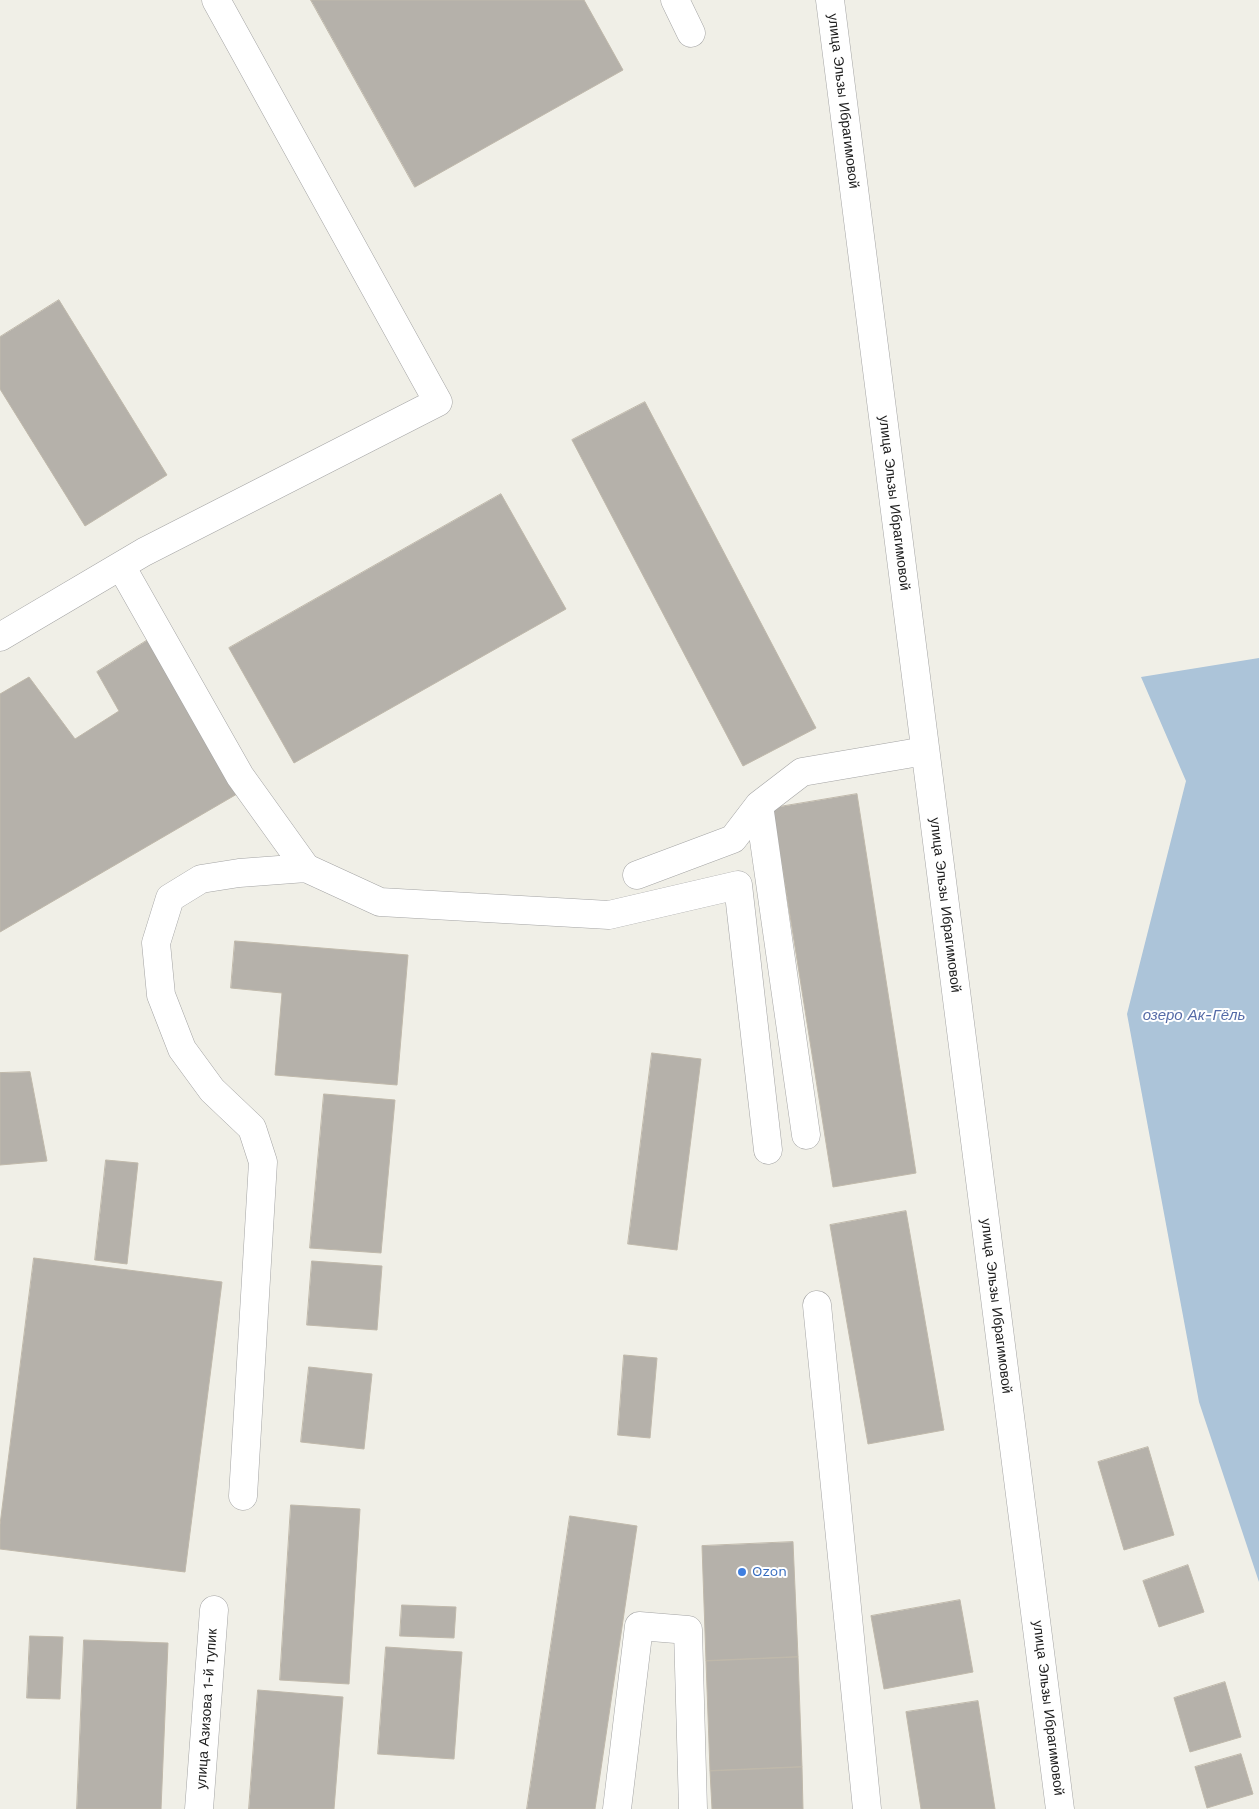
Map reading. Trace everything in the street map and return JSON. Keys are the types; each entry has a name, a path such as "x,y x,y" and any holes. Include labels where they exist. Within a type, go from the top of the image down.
{"street":[{"path":"0,637 153,547 438,402 216,0"},
{"path":"674,0 691,33"},
{"name":"улица Эльзы Ибрагимовой","path":"830,0 1060,1809"},
{"path":"121,566 240,776 306,868"},
{"path":"637,875 733,839 759,805 802,772 925,751"},
{"path":"759,805 806,1135"},
{"path":"243,1496 262,1162 252,1128 212,1090 182,1049 162,995 156,943 170,898 201,879 239,872 306,868 380,902 609,915 738,885 768,1150"},
{"path":"817,1305 867,1809"},
{"name":"улица Азизова 1-й тупик","path":"199,1809 214,1610"},
{"path":"617,1809 639,1626 688,1630 693,1809"}],"water":[{"name":"озеро Ак-Гёль","path":"1259,658 1259,1582 1199,1402 1127,1014 1186,781 1141,677"}],"building":[{"path":"311,0 584,0 623,70 415,187"},
{"path":"59,300 167,475 85,526 0,389 0,337"},
{"path":"645,402 816,728 743,766 572,440"},
{"path":"501,494 566,609 294,763 229,648"},
{"path":"151,638 237,794 0,932 0,694 29,677 75,739 119,711 97,672"},
{"path":"857,794 916,1173 833,1187 773,808"},
{"path":"235,941 408,955 397,1085 275,1075 282,993 231,988"},
{"path":"652,1053 701,1059 677,1250 628,1244"},
{"path":"30,1072 47,1161 0,1165 0,1073"},
{"path":"324,1094 395,1100 381,1253 310,1248"},
{"path":"106,1160 138,1163 127,1264 95,1260"},
{"path":"906,1211 944,1430 868,1444 830,1225"},
{"path":"34,1258 222,1282 185,1572 0,1549 0,1525"},
{"path":"312,1261 382,1266 377,1330 307,1325"},
{"path":"624,1355 657,1358 650,1438 618,1435"},
{"path":"309,1367 372,1374 364,1449 301,1442"},
{"path":"1148,1447 1174,1535 1124,1550 1098,1462"},
{"path":"291,1505 360,1509 349,1684 280,1680"},
{"path":"570,1516 637,1526 595,1809 527,1809"},
{"path":"793,1542 798,1657 706,1661 702,1546"},
{"path":"1188,1565 1204,1612 1159,1627 1143,1581"},
{"path":"960,1600 973,1672 884,1689 871,1616"},
{"path":"402,1605 456,1607 454,1638 400,1636"},
{"path":"30,1636 63,1637 60,1699 27,1698"},
{"path":"84,1640 168,1643 161,1809 77,1809"},
{"path":"386,1647 462,1652 454,1759 378,1754"},
{"path":"798,1657 802,1767 710,1771 706,1661"},
{"path":"1225,1682 1241,1737 1190,1752 1174,1698"},
{"path":"258,1690 343,1697 334,1809 249,1809"},
{"path":"978,1701 995,1809 921,1809 906,1712"},
{"path":"1241,1754 1253,1794 1207,1808 1195,1767"},
{"path":"802,1767 803,1809 712,1809 710,1771"}],"place":[{"name":"Ozon","path":"742,1572"}]}
